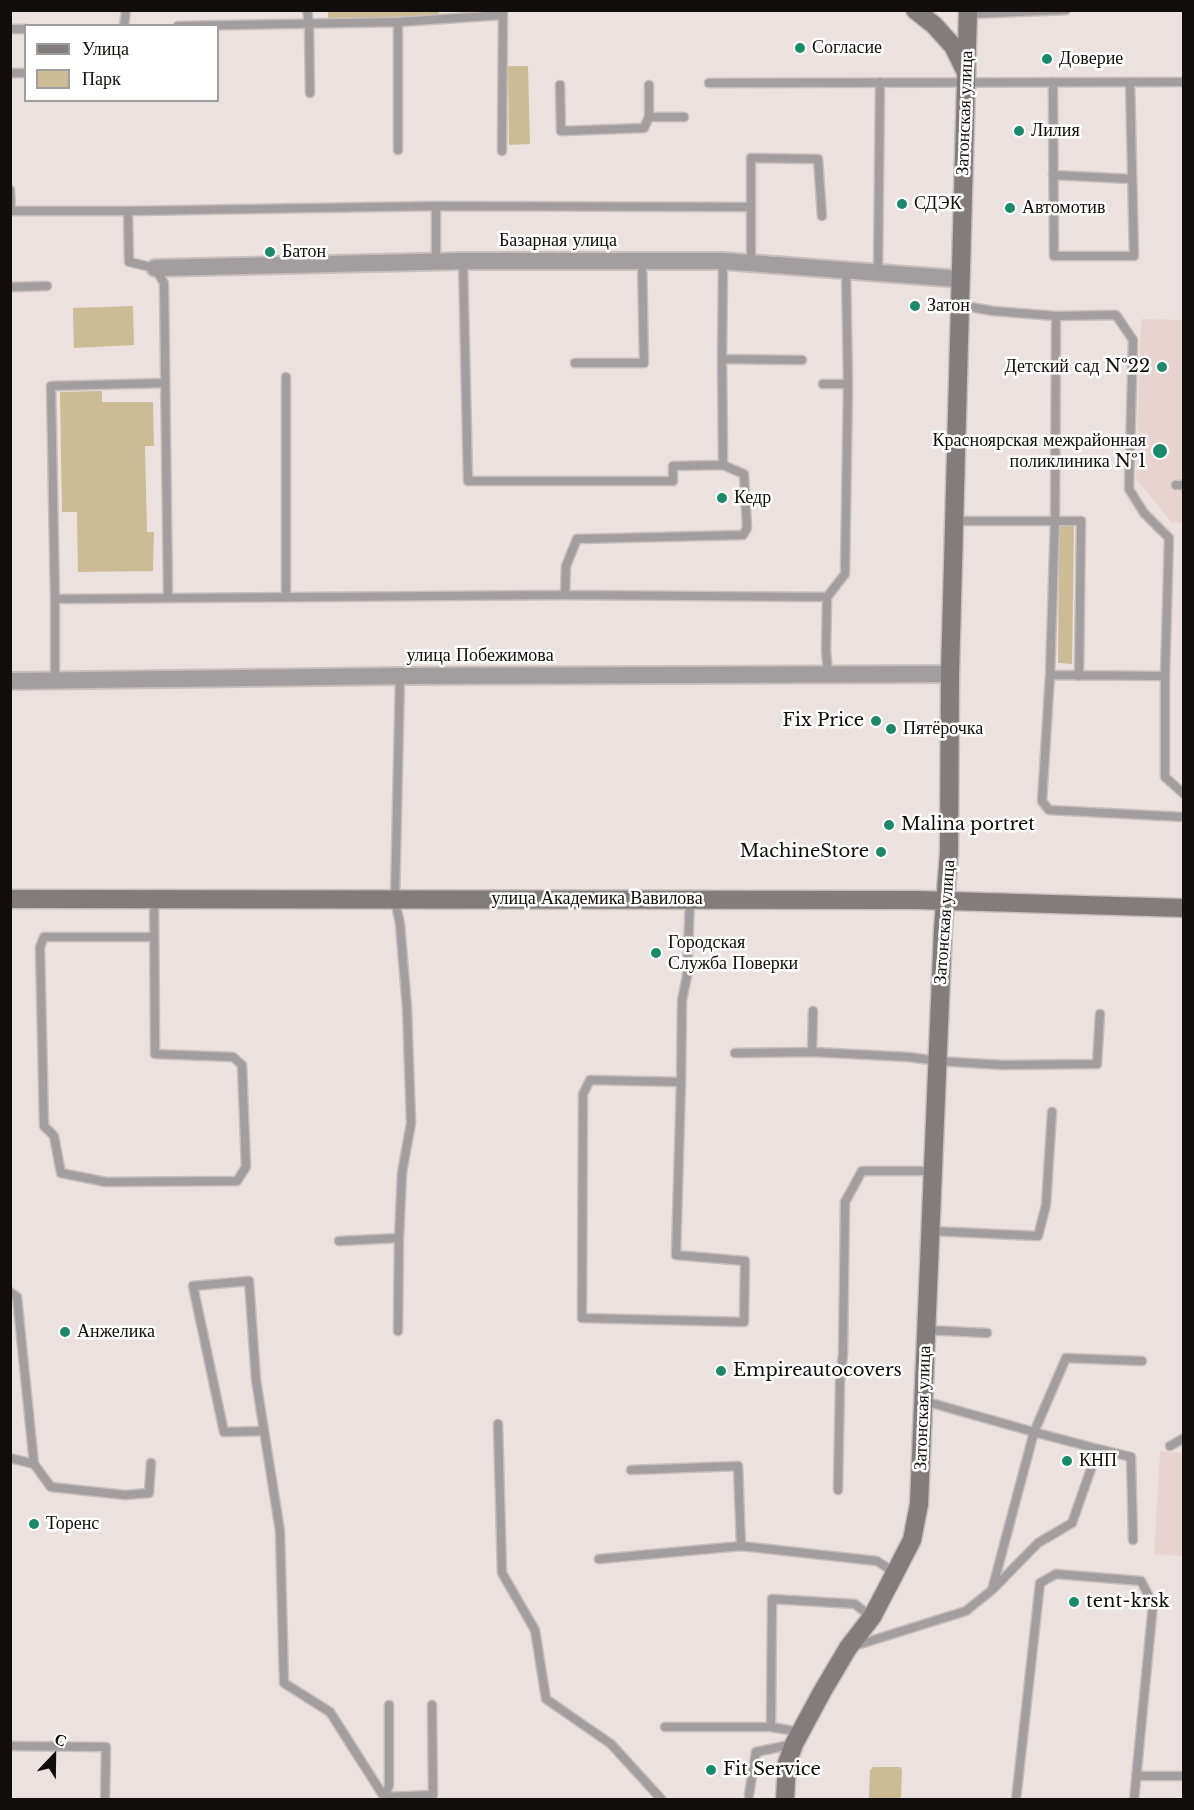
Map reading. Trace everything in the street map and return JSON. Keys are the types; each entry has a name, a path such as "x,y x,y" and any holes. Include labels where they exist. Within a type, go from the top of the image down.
{"main road":[{"path":"915,10 953,46 967,78"},
{"name":"Затонская улица","path":"785,1800 787,1763 797,1738 848,1648 872,1617 895,1574 912,1540 919,1504 937,1061 949,853 950,674 956,521 959,305 968,12"},
{"name":"улица Академика Вавилова","path":"10,899 690,898 945,900 1184,908"}],"street":[{"name":"Базарная улица","path":"155,268 463,261 723,261 960,279"},
{"name":"улица Побежимова","path":"10,681 400,676 950,674"}],"lane":[{"path":"307,10 310,93"},
{"path":"968,12 1066,10"},
{"path":"219,25 398,22 503,13 502,151"},
{"path":"398,22 398,150"},
{"path":"709,83 880,82 967,78 1053,82 1184,81"},
{"path":"878,273 880,82"},
{"path":"1053,82 1054,256 1134,256 1130,82"},
{"path":"560,85 561,132 644,128 649,117 648,85"},
{"path":"649,117 684,117"},
{"path":"751,262 751,159 818,159 822,216"},
{"path":"1053,175 1132,179"},
{"path":"10,190 11,211 128,212 436,206 751,207"},
{"path":"436,206 436,262"},
{"path":"128,212 129,262 155,268 164,283 168,597"},
{"path":"463,261 468,481 673,481 672,466 723,465 744,474 747,528 743,536 577,539 566,566 565,595"},
{"path":"575,363 644,363 642,261"},
{"path":"723,261 723,465"},
{"path":"828,673 827,597 845,574 848,384 846,269"},
{"path":"10,287 47,286"},
{"path":"959,305 993,311 1056,316 1116,315 1133,340 1129,489 1144,513 1169,538 1165,777 1184,794"},
{"path":"1056,316 1055,521 1050,675 1042,801 1049,810 1184,817"},
{"path":"722,359 802,360"},
{"path":"286,377 286,596"},
{"path":"55,681 51,386 165,383"},
{"path":"823,384 848,384"},
{"path":"956,521 1081,521 1079,676"},
{"path":"55,599 565,595 827,597"},
{"path":"1050,675 1165,676"},
{"path":"398,1331 402,1173 411,1123 407,1008 400,924 395,900 400,676"},
{"path":"153,938 44,937 40,947 44,1126 54,1136 61,1173 106,1182 237,1181 246,1167 242,1065 233,1057 155,1054 154,898"},
{"path":"681,1082 590,1080 583,1094 582,1318 744,1322 745,1261 676,1255 681,1082 682,1000 687,976 690,898"},
{"path":"812,1052 813,1011"},
{"path":"735,1053 812,1052 1003,1065 1096,1064 1100,1014"},
{"path":"931,1231 1038,1236 1046,1205 1052,1112"},
{"path":"837,1490 843,1353 845,1202 862,1171 934,1171"},
{"path":"339,1241 399,1238"},
{"path":"264,1431 224,1432 193,1286 249,1281 256,1380 280,1531 284,1683 330,1712 386,1798"},
{"path":"10,1292 17,1297 34,1464 51,1487 125,1495 148,1493 151,1463"},
{"path":"926,1330 987,1333"},
{"path":"992,1590 1034,1432 1066,1358 1142,1361"},
{"path":"923,1401 1131,1457 1133,1540"},
{"path":"498,1424 502,1573 536,1630 546,1699 611,1744 662,1800"},
{"path":"1170,1446 1184,1438"},
{"path":"848,1648 966,1611 992,1590 1038,1543 1072,1523 1098,1449"},
{"path":"10,1458 34,1464"},
{"path":"631,1470 738,1466 741,1546"},
{"path":"599,1559 741,1546 877,1561 895,1574"},
{"path":"1016,1800 1040,1583 1056,1574 1141,1581 1153,1604 1134,1800"},
{"path":"771,1727 772,1599 855,1604 872,1617"},
{"path":"386,1798 389,1785 389,1705"},
{"path":"386,1798 433,1795 432,1705"},
{"path":"665,1727 771,1727 797,1738"},
{"path":"749,1795 756,1752 797,1738"},
{"path":"10,1746 106,1747 105,1800"},
{"path":"1137,1776 1184,1776"}],"shaded area":[{"path":"1141,319 1183,320 1183,523 1172,523 1136,479"},
{"path":"1160,1451 1183,1453 1183,1556 1154,1554"}],"green space":[{"path":"328,11 439,11 439,16 328,18"},
{"path":"508,66 528,66 530,144 509,145"},
{"path":"133,306 134,345 74,348 73,308"},
{"path":"102,391 102,402 153,402 154,446 145,446 147,532 154,532 153,571 78,572 77,512 62,512 60,392"},
{"path":"1059,526 1074,526 1072,664 1058,663"},
{"path":"873,1767 900,1767 902,1770 901,1799 869,1799 870,1770"}],"place":[{"name":"Согласие","path":"800,48"},
{"name":"Доверие","path":"1047,59"},
{"name":"Лилия","path":"1019,131"},
{"name":"СДЭК","path":"902,204"},
{"name":"Автомотив","path":"1010,208"},
{"name":"Батон","path":"270,252"},
{"name":"Затон","path":"915,306"},
{"name":"Детский сад №22","path":"1162,367"},
{"name":"Красноярская межрайонная поликлиника №1","path":"1160,451"},
{"name":"Кедр","path":"722,498"},
{"name":"Fix Price","path":"876,721"},
{"name":"Пятёрочка","path":"891,729"},
{"name":"Malina portret","path":"889,825"},
{"name":"MachineStore","path":"881,852"},
{"name":"Городская Служба Поверки","path":"656,953"},
{"name":"Анжелика","path":"65,1332"},
{"name":"Empireautocovers","path":"721,1371"},
{"name":"КНП","path":"1067,1461"},
{"name":"Торенс","path":"34,1524"},
{"name":"tent-krsk","path":"1074,1602"},
{"name":"Fit Service","path":"711,1770"}]}
